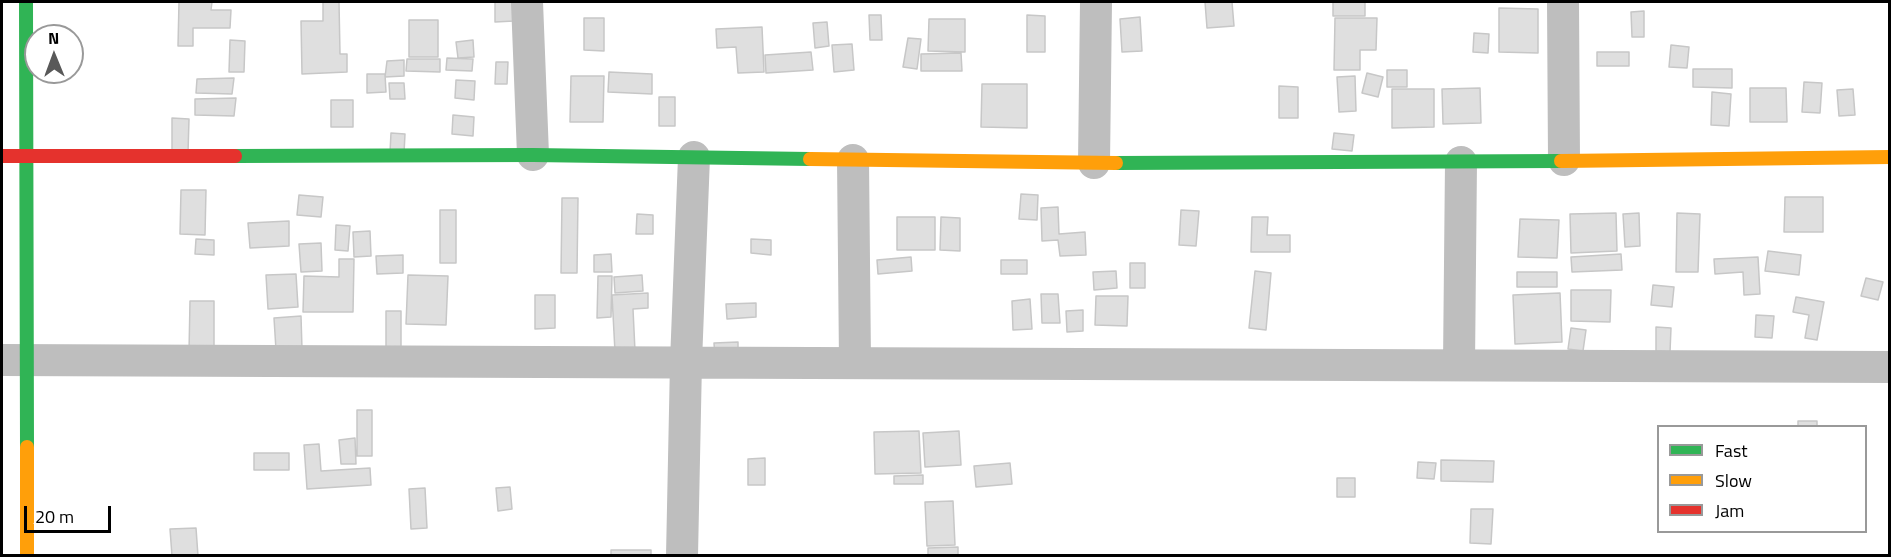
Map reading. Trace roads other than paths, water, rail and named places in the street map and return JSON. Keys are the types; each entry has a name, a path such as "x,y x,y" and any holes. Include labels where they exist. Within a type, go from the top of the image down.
{"street":[{"path":"26,2 27,156 14,360 27,555"},
{"path":"528,2 533,155"},
{"path":"1094,163 1096,2"},
{"path":"1563,2 1564,160"},
{"path":"2,156 533,155 1094,163 1890,157"},
{"path":"682,555 686,362 694,157"},
{"path":"853,160 855,362"},
{"path":"1459,364 1461,162"},
{"path":"14,360 1890,367"}]}
